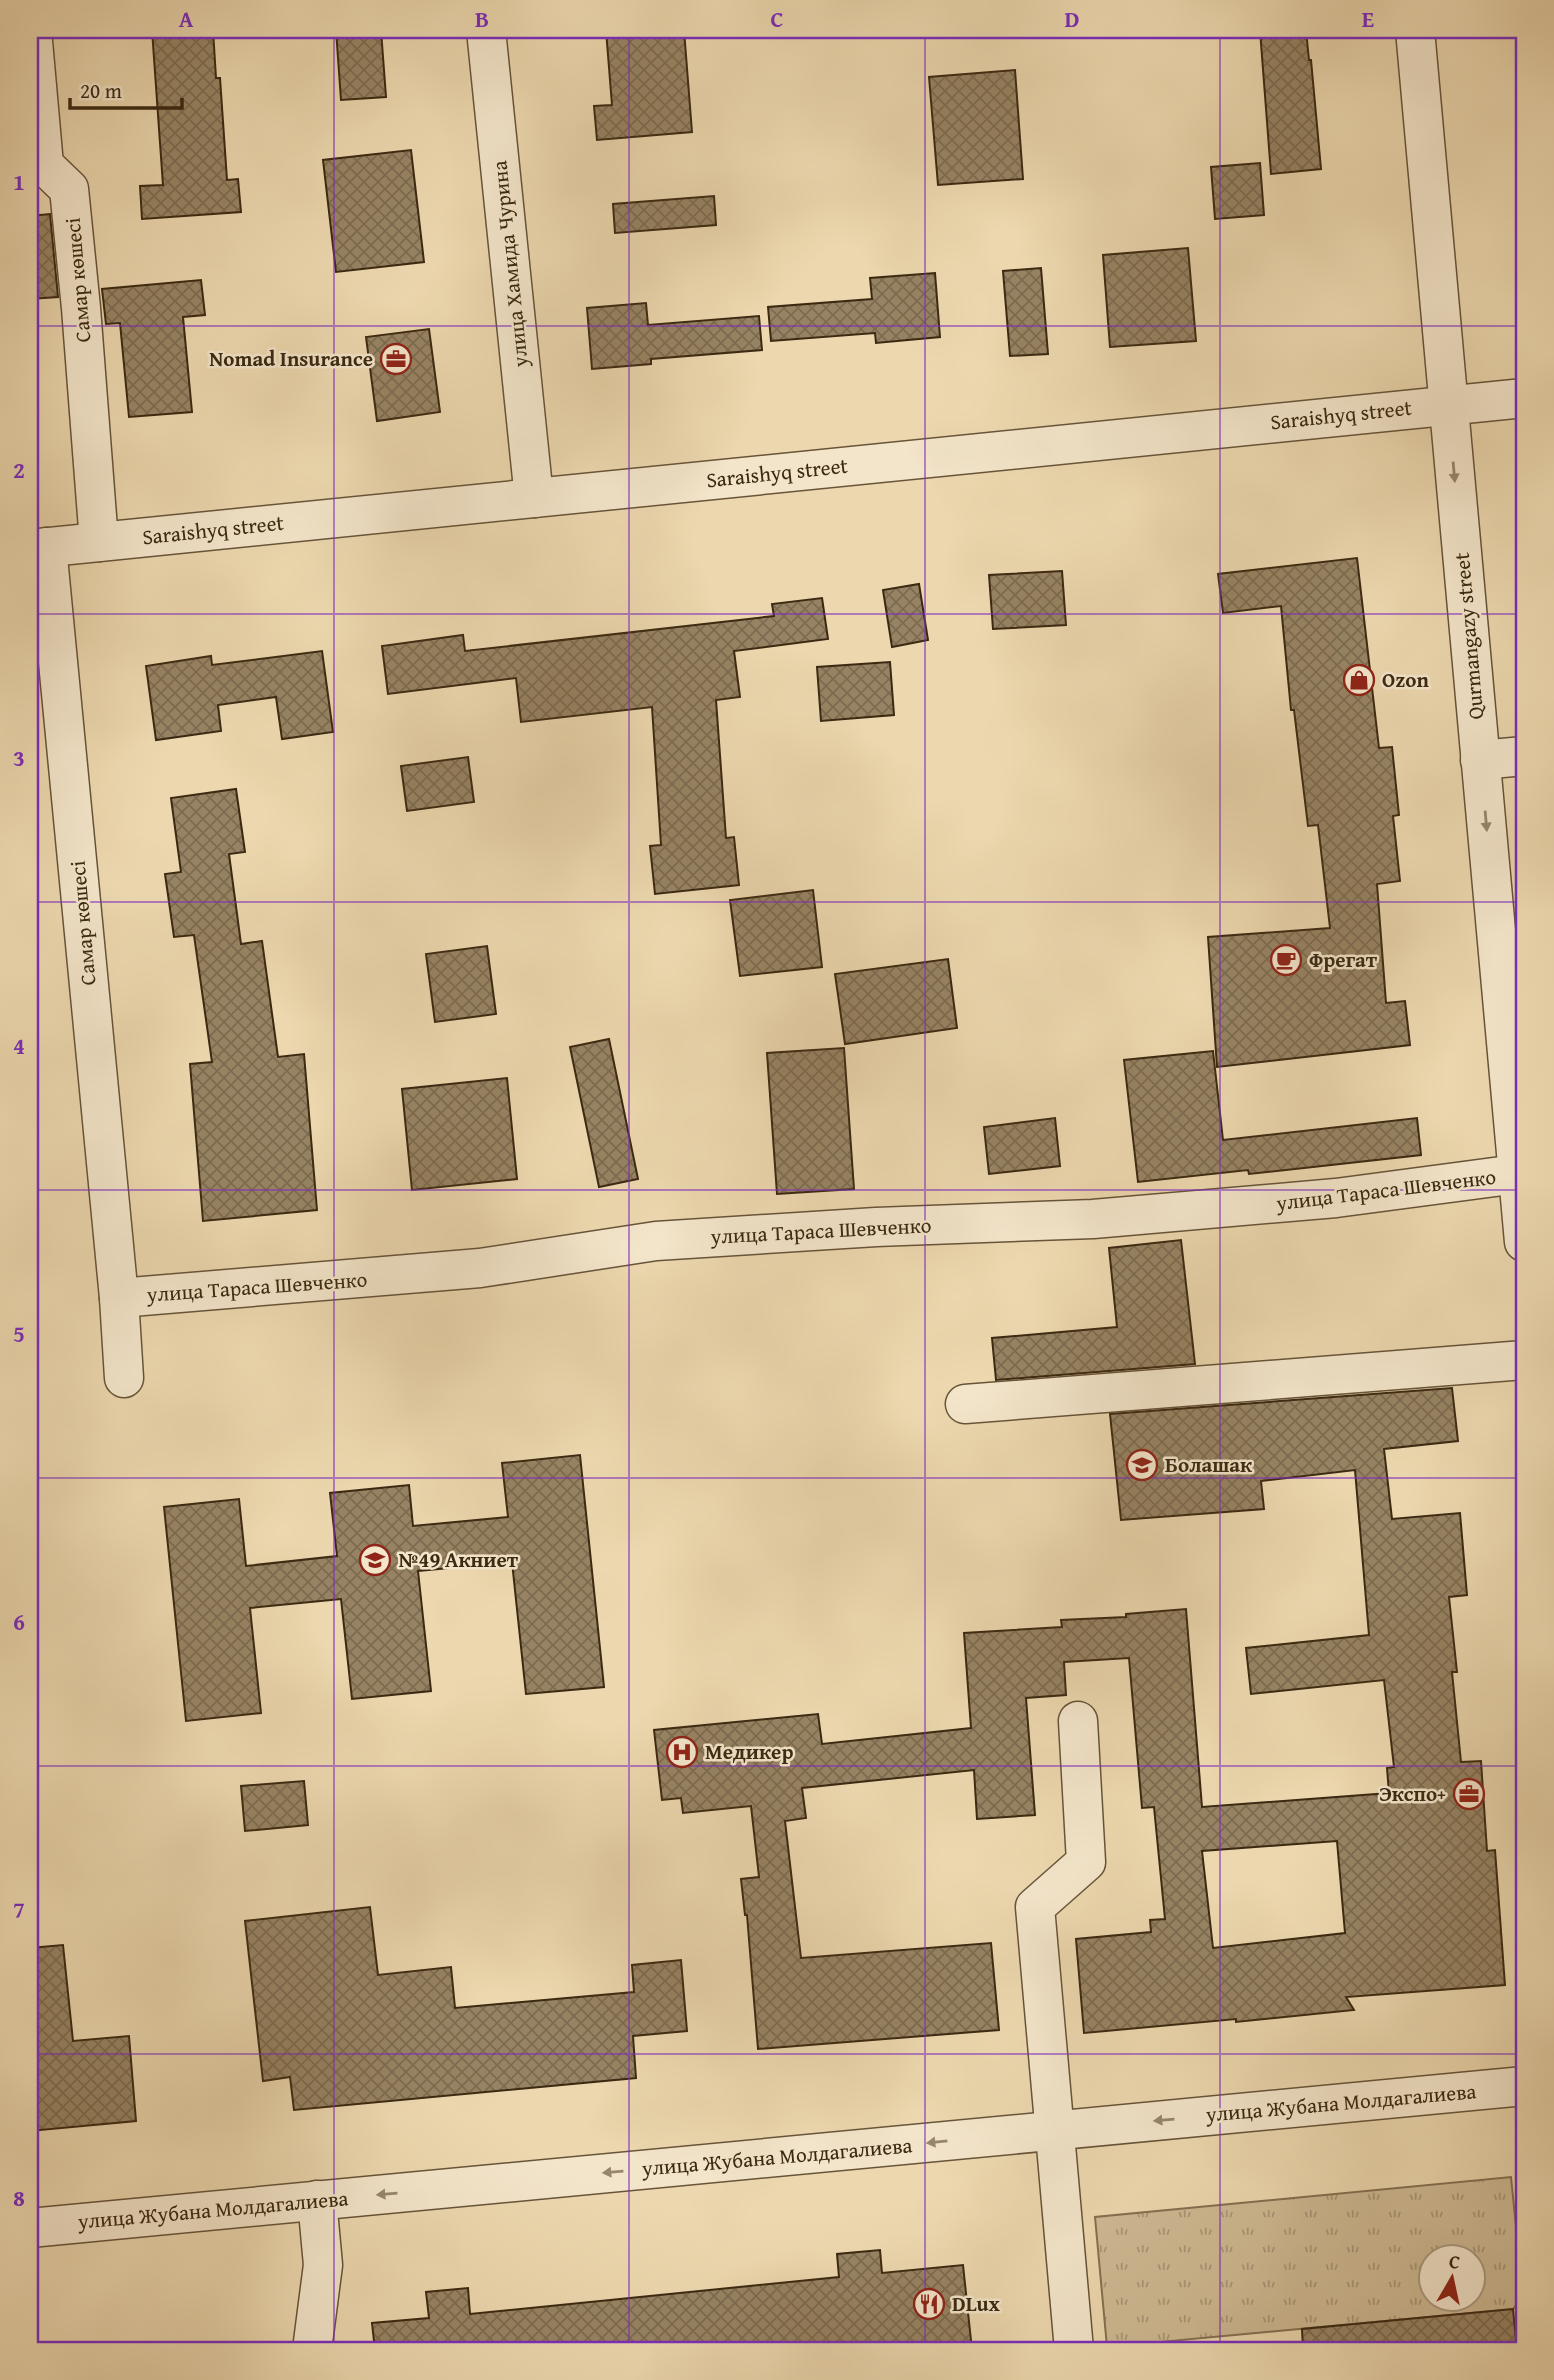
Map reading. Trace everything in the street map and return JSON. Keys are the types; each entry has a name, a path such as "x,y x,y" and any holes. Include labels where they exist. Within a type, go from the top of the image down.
{"street":[{"name":"Самар көшесі","path":"32,30 37,167 69,189 99,542"},
{"name":"улица Хамида Чурина","path":"486,30 534,498"},
{"name":"Qurmangazy street","path":"1415,30 1480,760 1521,1173 1524,1242"},
{"name":"Saraishyq street","path":"38,548 1524,398"},
{"name":"Самар көшесі","path":"38,548 119,1298 124,1378"},
{"path":"1480,760 1524,756"},
{"name":"улица Тараса Шевченко","path":"119,1298 480,1268 656,1241 876,1227 1121,1217 1336,1198 1521,1173"},
{"path":"965,1404 1524,1360"},
{"path":"1074,2350 1035,1907 1086,1862 1078,1721"},
{"name":"улица Жубана Молдагалиева","path":"30,2228 1524,2086"},
{"path":"313,2350 323,2265 317,2200"}],"green space":[{"path":"1511,2177 1523,2296 1513,2309 1488,2311 1488,2244 1418,2244 1418,2314 1460,2314 1107,2347 1095,2217"}],"building":[{"path":"152,30 213,30 216,78 220,78 227,180 238,179 241,212 142,219 140,186 163,185"},
{"path":"336,30 381,30 386,97 341,100"},
{"path":"606,30 684,30 692,132 597,140 594,106 612,105"},
{"path":"1260,30 1306,30 1321,169 1271,174"},
{"path":"1015,70 1023,179 938,185 929,77"},
{"path":"411,150 424,262 336,272 323,160"},
{"path":"1260,163 1264,215 1215,219 1211,167"},
{"path":"714,196 716,225 615,233 613,204"},
{"path":"50,214 58,297 30,299 30,216"},
{"path":"1188,248 1196,341 1110,347 1103,255"},
{"path":"1041,268 1048,354 1010,356 1003,271"},
{"path":"935,273 940,337 876,343 875,333 771,341 768,307 872,299 870,278"},
{"path":"201,280 205,315 183,317 192,412 129,417 120,323 106,324 102,289"},
{"path":"646,303 648,325 759,316 762,350 651,359 651,364 592,369 587,308"},
{"path":"429,329 440,412 377,421 366,337"},
{"path":"1357,558 1379,748 1392,747 1399,815 1393,816 1400,881 1377,884 1386,1003 1405,1001 1410,1045 1217,1067 1208,937 1330,928 1318,825 1308,826 1294,710 1291,710 1281,606 1223,613 1218,574"},
{"path":"1062,571 1066,625 993,629 989,575"},
{"path":"919,584 928,640 892,647 883,590"},
{"path":"822,598 828,639 734,651 740,697 716,700 726,838 734,837 739,885 655,894 650,846 661,845 652,707 521,722 516,678 388,694 382,646 463,635 465,651 774,616 772,604"},
{"path":"322,651 333,732 282,739 276,697 218,705 221,731 156,740 146,666 211,656 212,665"},
{"path":"890,662 894,715 821,721 817,667"},
{"path":"468,757 474,802 407,811 401,766"},
{"path":"236,789 245,852 229,854 241,944 262,941 278,1057 304,1054 317,1210 203,1221 190,1064 212,1062 194,935 174,937 165,874 181,872 171,798"},
{"path":"813,890 822,967 740,976 730,900"},
{"path":"487,946 496,1014 435,1022 426,954"},
{"path":"948,959 957,1028 845,1044 835,974"},
{"path":"609,1039 638,1179 599,1187 570,1047"},
{"path":"844,1048 854,1189 777,1194 767,1053"},
{"path":"1213,1051 1223,1140 1417,1118 1421,1155 1249,1174 1248,1170 1138,1182 1124,1060"},
{"path":"507,1078 517,1179 412,1190 402,1089"},
{"path":"1055,1118 1060,1166 989,1174 984,1127"},
{"path":"1181,1240 1195,1364 996,1380 992,1338 1117,1327 1109,1248"},
{"path":"1452,1388 1458,1441 1384,1449 1392,1519 1460,1513 1467,1595 1449,1597 1457,1672 1452,1672 1461,1762 1481,1761 1487,1851 1495,1850 1505,1985 1346,1997 1354,2010 1084,2033 1076,1939 1151,1932 1150,1920 1165,1919 1154,1807 1142,1808 1129,1658 1064,1662 1066,1695 1026,1698 1035,1815 977,1819 974,1770 802,1788 806,1818 785,1821 801,1958 991,1943 999,2030 758,2049 747,1915 741,1879 759,1877 751,1806 683,1813 681,1798 662,1800 654,1730 818,1714 822,1744 971,1728 964,1633 1062,1627 1061,1620 1126,1617 1126,1614 1186,1609 1202,1807 1389,1793 1387,1768 1394,1767 1384,1680 1251,1694 1246,1648 1369,1635 1355,1470 1261,1481 1264,1509 1121,1520 1110,1414","holes":["1337,1841 1345,1933 1213,1948 1202,1851"]},
{"path":"580,1455 604,1687 526,1694 512,1562 418,1571 431,1691 352,1699 341,1599 250,1608 261,1713 186,1721 164,1507 239,1499 246,1566 337,1556 330,1493 409,1485 413,1526 508,1517 502,1463"},
{"path":"304,1781 308,1825 245,1831 241,1786"},
{"path":"370,1907 378,1975 451,1967 455,2008 634,1992 632,1965 681,1960 687,2031 633,2036 636,2078 294,2110 290,2077 263,2081 245,1921"},
{"path":"63,1945 73,2041 129,2036 136,2121 30,2131 30,1948"},
{"path":"880,2250 882,2273 963,2265 972,2350 375,2350 372,2323 429,2318 426,2292 468,2288 470,2314 839,2277 837,2254"},
{"path":"1513,2309 1517,2350 1303,2350 1302,2329 1460,2314 1488,2314 1488,2311"}],"place":[{"name":"Nomad Insurance","path":"396,359"},
{"name":"Ozon","path":"1359,680"},
{"name":"Фрегат","path":"1286,960"},
{"name":"Болашак","path":"1142,1465"},
{"name":"№49 Акниет","path":"375,1560"},
{"name":"Медикер","path":"682,1752"},
{"name":"Экспо+","path":"1469,1794"},
{"name":"DLux","path":"929,2304"}]}
